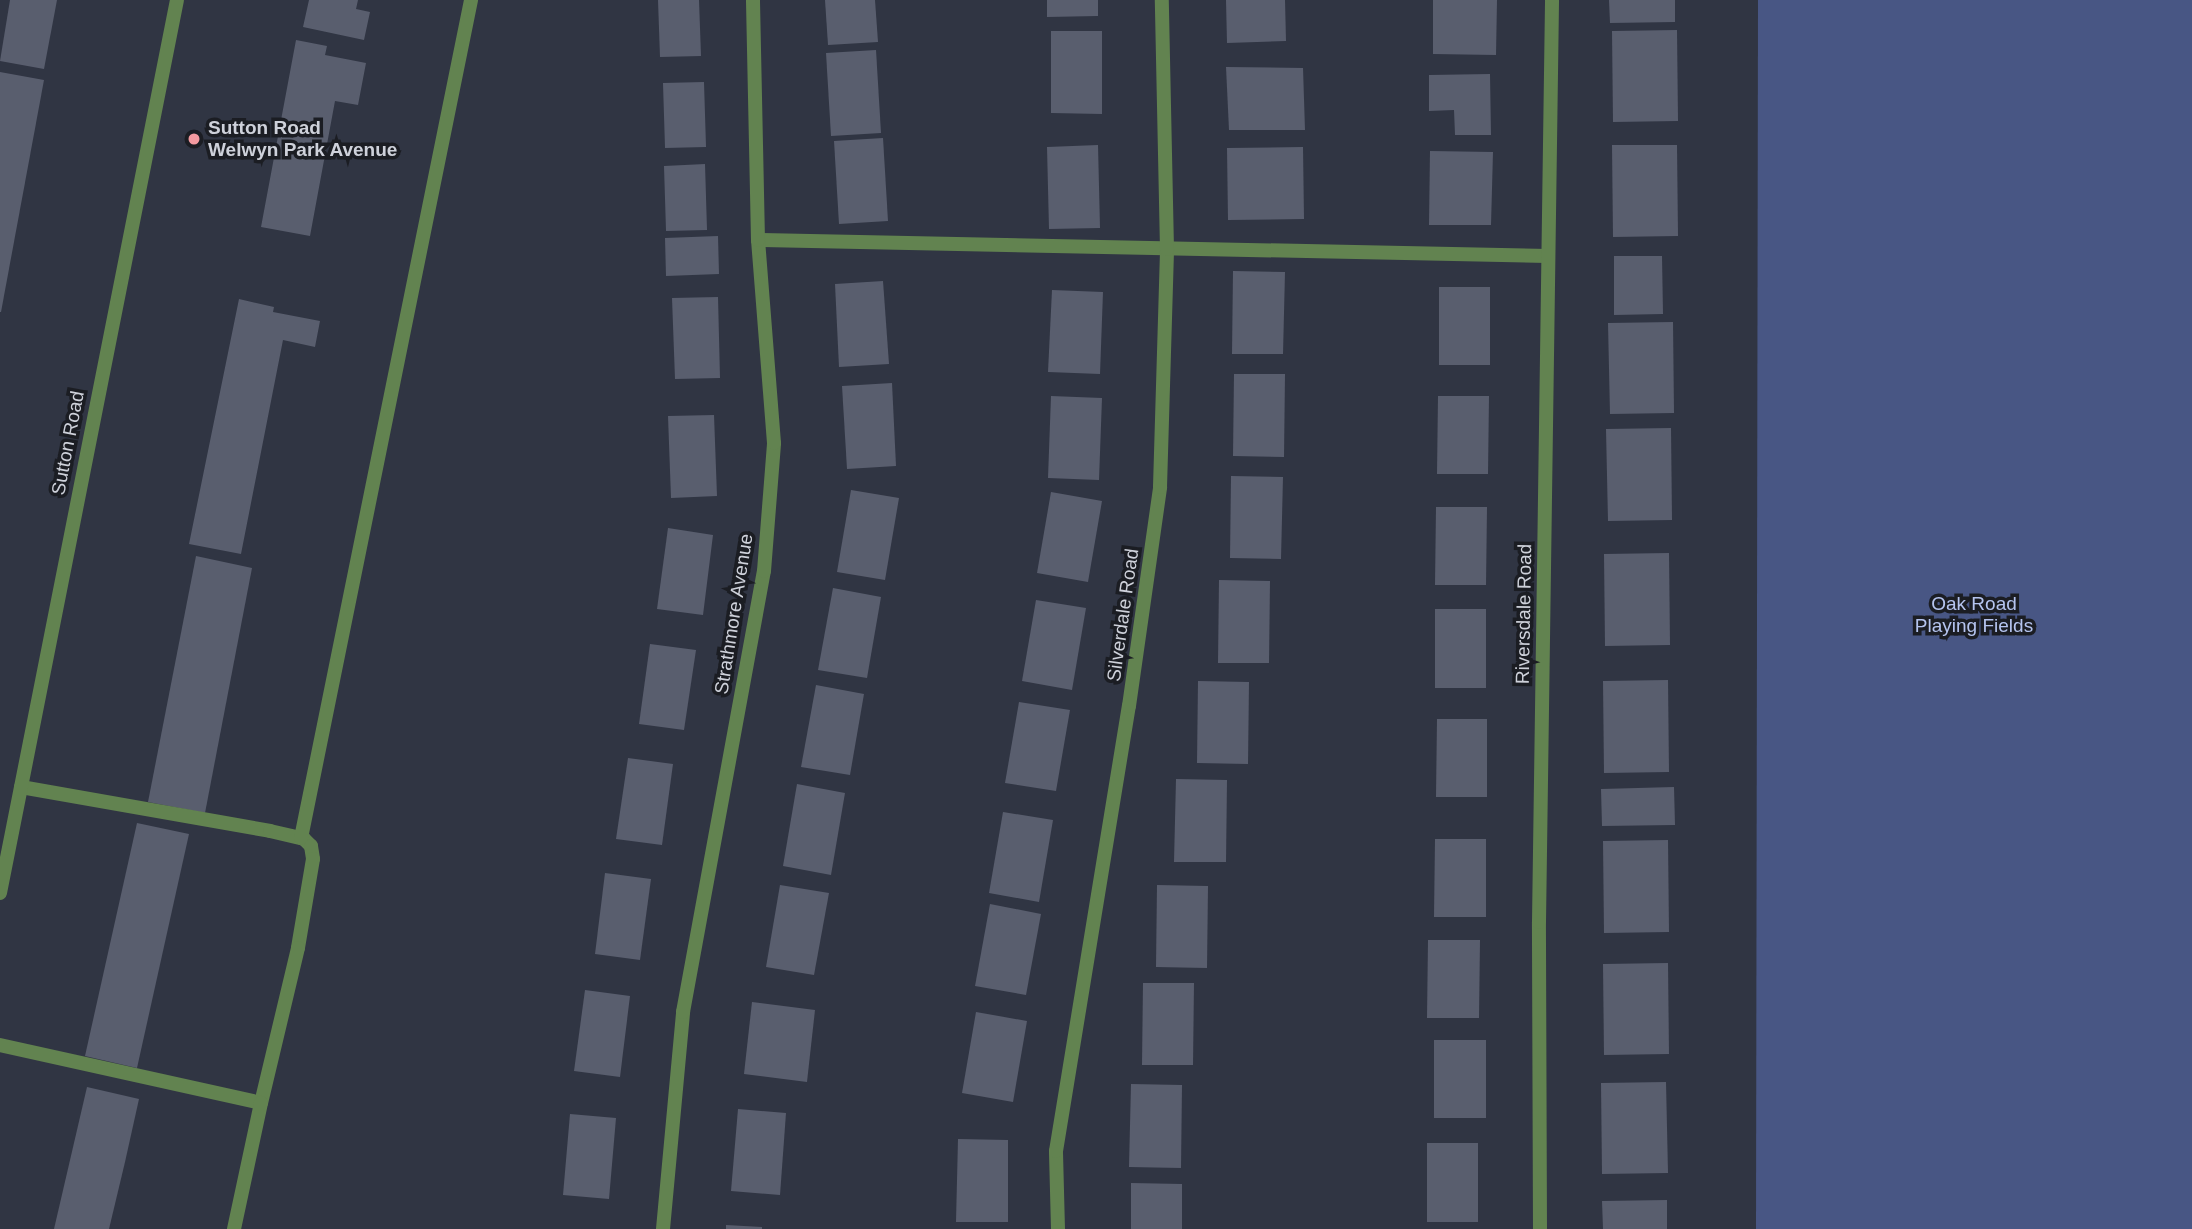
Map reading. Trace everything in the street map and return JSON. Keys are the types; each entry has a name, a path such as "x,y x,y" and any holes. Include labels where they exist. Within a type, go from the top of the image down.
{"street":[{"name":"Sutton Road","path":"0,893 177,0"},
{"path":"301,838 471,0"},
{"name":"Strathmore Avenue","path":"663,1229 683,1012 764,571 774,443 758,240 753,0"},
{"name":"Silverdale Road","path":"1058,1229 1056,1151 1129,706 1160,487 1167,249 1162,0"},
{"name":"Riversdale Road","path":"1540,1229 1539,922 1552,0"},
{"path":"758,240 1548,257"},
{"path":"21,788 301,838 311,846 313,859 298,948 234,1229"},
{"path":"0,1045 261,1104"}],"green space":[{"name":"Oak Road Playing Fields","path":"1758,0 2192,0 2192,1229 1756,1229"}],"building":[{"path":"10,0 57,0 44,69 0,61"},
{"path":"309,0 358,0 356,9 370,12 364,40 303,27"},
{"path":"658,0 699,0 701,56 660,57"},
{"path":"825,0 875,0 878,42 828,45"},
{"path":"1047,0 1098,0 1098,16 1047,17"},
{"path":"1226,0 1285,0 1286,41 1227,43"},
{"path":"1433,0 1497,0 1496,55 1433,54"},
{"path":"1609,0 1675,0 1675,22 1610,23"},
{"path":"1677,30 1678,121 1613,122 1612,31"},
{"path":"1051,31 1102,31 1102,114 1051,113"},
{"path":"296,40 327,46 325,55 366,63 358,105 335,101 310,236 261,227"},
{"path":"876,50 881,133 831,136 826,53"},
{"path":"1226,67 1303,68 1305,130 1229,130"},
{"path":"0,72 44,80 1,312 0,312"},
{"path":"1490,74 1491,135 1455,135 1454,110 1429,111 1429,75"},
{"path":"704,82 706,147 665,148 663,83"},
{"path":"883,138 888,221 839,224 834,141"},
{"path":"1098,145 1100,228 1049,229 1047,147"},
{"path":"1612,145 1677,145 1678,236 1613,237"},
{"path":"1303,147 1304,219 1228,220 1227,148"},
{"path":"1430,151 1493,152 1491,225 1429,225"},
{"path":"705,164 707,230 666,231 664,166"},
{"path":"718,236 719,274 666,276 665,238"},
{"path":"1614,256 1662,256 1663,314 1614,315"},
{"path":"1233,271 1285,272 1283,354 1232,354"},
{"path":"883,281 889,364 839,367 835,284"},
{"path":"1439,287 1490,287 1490,365 1439,365"},
{"path":"1052,290 1103,292 1100,374 1048,372"},
{"path":"718,297 720,378 675,379 672,298"},
{"path":"239,299 274,307 273,312 320,321 315,347 283,340 241,554 189,544"},
{"path":"1673,322 1674,413 1610,414 1608,323"},
{"path":"1234,374 1285,374 1284,457 1233,456"},
{"path":"892,383 896,466 847,469 842,386"},
{"path":"1051,396 1102,398 1099,480 1048,478"},
{"path":"1438,396 1489,396 1488,474 1437,474"},
{"path":"714,415 717,496 671,498 668,416"},
{"path":"1671,428 1672,520 1608,521 1606,429"},
{"path":"1231,476 1283,477 1281,559 1230,558"},
{"path":"851,490 899,498 885,580 837,572"},
{"path":"1051,492 1102,501 1088,582 1037,573"},
{"path":"1436,507 1487,507 1486,585 1435,585"},
{"path":"668,528 713,535 703,615 657,609"},
{"path":"1669,553 1670,645 1605,646 1604,554"},
{"path":"196,556 252,568 205,813 148,802"},
{"path":"1219,580 1270,581 1269,663 1218,663"},
{"path":"833,588 881,597 867,678 818,670"},
{"path":"1036,600 1086,608 1072,690 1022,681"},
{"path":"1435,609 1486,609 1486,688 1435,688"},
{"path":"650,644 696,650 684,730 639,724"},
{"path":"1668,680 1669,772 1604,773 1603,681"},
{"path":"1198,681 1249,682 1248,764 1197,763"},
{"path":"816,685 864,694 850,775 801,767"},
{"path":"1019,702 1070,710 1056,791 1005,783"},
{"path":"1437,719 1487,719 1487,797 1436,797"},
{"path":"628,758 673,764 662,845 616,839"},
{"path":"1176,779 1227,780 1226,862 1174,862"},
{"path":"797,784 845,793 831,875 783,866"},
{"path":"1674,787 1675,825 1602,826 1601,789"},
{"path":"1003,812 1053,820 1039,902 989,893"},
{"path":"137,823 189,834 137,1068 85,1056"},
{"path":"1435,839 1486,839 1486,917 1434,917"},
{"path":"1668,840 1669,932 1604,933 1603,841"},
{"path":"605,873 651,879 640,960 595,954"},
{"path":"780,885 829,893 814,975 766,967"},
{"path":"1157,885 1208,886 1207,968 1156,967"},
{"path":"990,904 1041,914 1026,995 975,986"},
{"path":"1428,940 1480,940 1479,1018 1427,1018"},
{"path":"1668,963 1669,1054 1604,1055 1603,964"},
{"path":"1143,983 1194,983 1193,1065 1142,1065"},
{"path":"585,990 630,996 620,1077 574,1071"},
{"path":"752,1002 815,1010 807,1082 744,1074"},
{"path":"976,1012 1027,1021 1013,1102 962,1093"},
{"path":"1434,1040 1486,1040 1486,1118 1434,1118"},
{"path":"1666,1082 1668,1173 1602,1174 1601,1083"},
{"path":"1131,1084 1182,1085 1181,1168 1129,1167"},
{"path":"87,1087 139,1099 125,1162 109,1229 54,1229"},
{"path":"738,1109 786,1113 780,1195 731,1191"},
{"path":"570,1114 616,1118 609,1199 563,1195"},
{"path":"958,1139 1008,1140 1008,1222 956,1222"},
{"path":"1427,1143 1478,1143 1478,1222 1427,1222"},
{"path":"1131,1183 1182,1184 1182,1229 1131,1229"},
{"path":"1667,1200 1667,1229 1603,1229 1602,1201"},
{"path":"726,1225 762,1227 762,1229 726,1229"}],"place":[{"name":"Sutton Road Welwyn Park Avenue","path":"194,139"}]}
